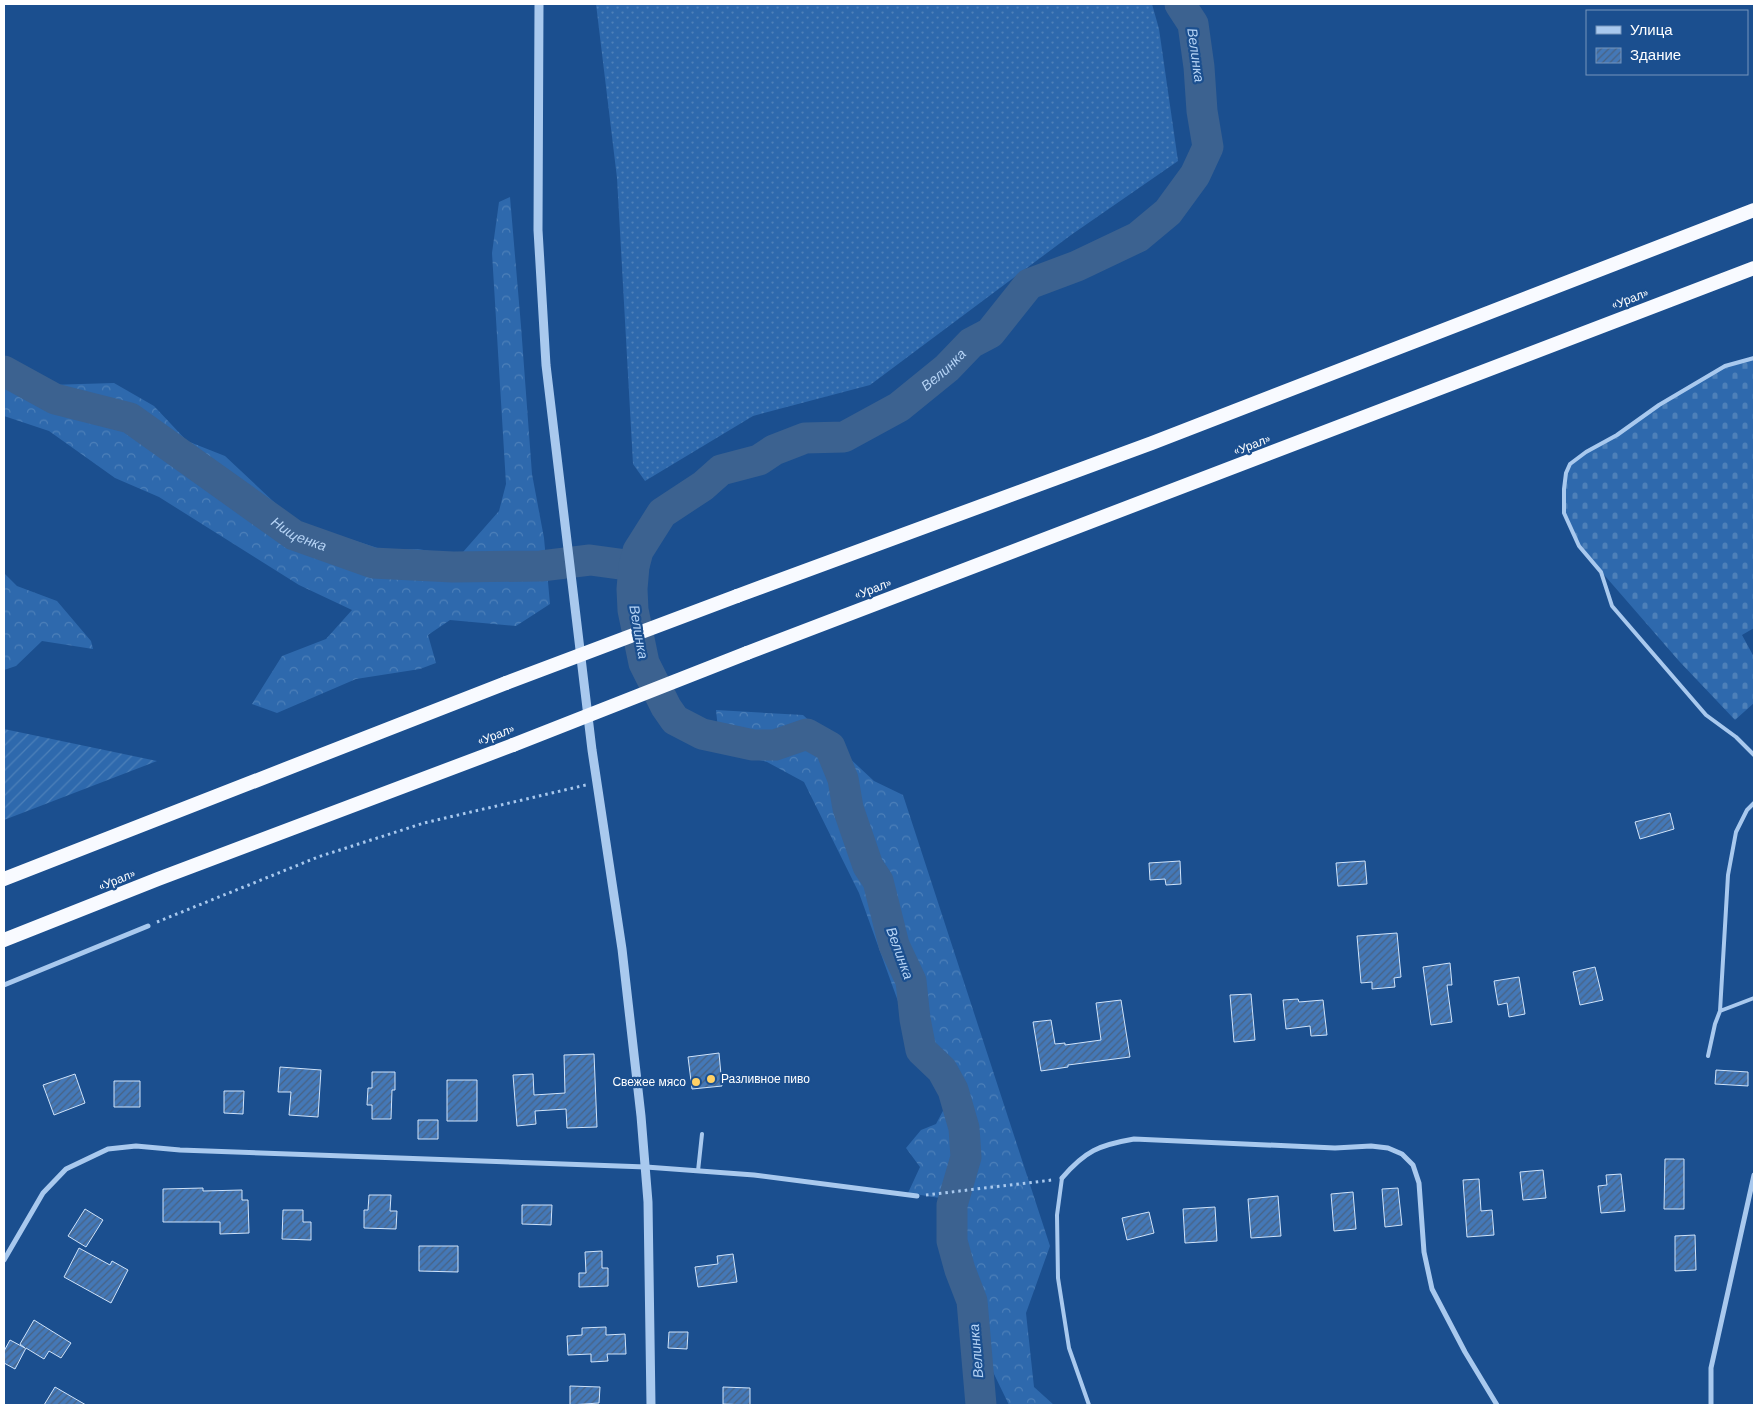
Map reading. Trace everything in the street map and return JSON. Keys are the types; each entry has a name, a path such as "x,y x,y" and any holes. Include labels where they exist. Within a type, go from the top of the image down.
{"highway":[{"path":"4,879 506,683 1152,443 1754,210"},
{"name":"«Урал»","path":"4,940 1754,268"}],"street":[{"path":"539,4 538,230 546,365 597,782 622,949 646,1167 651,1405"},
{"path":"4,985 148,926"},
{"path":"1062,1178 1075,1162 1097,1148 1134,1139 1335,1148 1371,1146 1388,1148 1402,1154 1413,1165 1419,1183 1424,1252 1432,1289 1465,1352 1497,1405"},
{"path":"4,1260 43,1193 66,1169 108,1149 136,1146 180,1150 646,1167 754,1175 917,1196"},
{"path":"1711,1405 1711,1368 1754,1175"}],"lane":[{"path":"1754,358 1725,366 1659,405 1617,435 1586,452 1570,464 1566,473 1564,489 1564,513 1580,546 1601,572 1612,606 1706,715 1736,736 1754,754"},
{"path":"1708,1056 1720,1011 1728,876 1736,832 1754,803"},
{"path":"1720,1011 1754,998"},
{"path":"698,1171 702,1134"},
{"path":"1062,1178 1057,1215 1058,1278 1069,1348 1089,1405"}],"path":[{"path":"148,926 326,854 424,823 597,782"},
{"path":"917,1196 1062,1178"}],"green space":[{"path":"596,4 1152,4 1159,29 1178,161 1071,235 870,385 753,416 645,481 633,464 617,178"},
{"path":"510,197 532,474 544,538 550,604 516,626 450,620 428,635 436,663 420,669 356,679 277,713 252,704 282,656 326,639 352,610 299,585 159,497 115,478 49,431 4,416 4,357 49,385 114,383 154,406 187,441 225,456 291,518 312,527 384,550 418,549 441,553 463,552 499,511 506,484 492,253 499,202"},
{"path":"1754,358 1754,628 1742,635 1754,657 1754,703 1735,720 1679,661 1579,546 1564,513 1566,473 1570,464 1586,452 1617,435 1659,405 1725,366"},
{"path":"4,573 17,586 57,601 91,641 93,649 42,641 16,666 4,670"},
{"path":"716,710 803,715 874,781 903,795 1050,1246 1026,1313 1034,1387 1054,1405 1009,1405 963,1310 940,1198 908,1193 920,1167 906,1148 921,1130 936,1124 945,1107 904,1018 859,893 804,782 767,762 720,749"},
{"path":"4,729 157,761 4,820"}],"building":[{"path":"1670,813 1674,829 1640,839 1635,822"},
{"path":"1180,861 1181,884 1166,885 1165,879 1150,880 1149,863"},
{"path":"1365,861 1367,884 1338,886 1336,863"},
{"path":"1397,933 1401,977 1394,978 1395,987 1372,989 1372,982 1361,983 1357,936"},
{"path":"1450,963 1452,985 1447,985 1452,1022 1431,1025 1423,967"},
{"path":"1595,967 1603,1000 1580,1005 1573,972"},
{"path":"1519,977 1525,1014 1509,1017 1507,1003 1498,1005 1494,981"},
{"path":"1251,994 1255,1040 1234,1042 1230,995"},
{"path":"1298,999 1299,1002 1323,1000 1327,1035 1311,1036 1310,1026 1286,1029 1283,1000"},
{"path":"1121,1000 1130,1057 1068,1065 1068,1067 1041,1071 1033,1022 1051,1020 1055,1044 1065,1043 1065,1045 1101,1040 1096,1003"},
{"path":"719,1053 722,1086 692,1089 688,1057"},
{"path":"594,1054 597,1127 567,1128 566,1109 535,1111 536,1124 517,1126 513,1075 533,1074 534,1095 565,1093 564,1055"},
{"path":"280,1067 321,1070 318,1117 289,1115 291,1092 278,1092"},
{"path":"1716,1070 1748,1072 1748,1086 1715,1084"},
{"path":"372,1072 395,1072 395,1090 392,1090 391,1119 372,1119 372,1105 367,1105 368,1088 372,1088"},
{"path":"75,1074 85,1103 54,1115 43,1085"},
{"path":"447,1080 477,1080 477,1121 447,1121"},
{"path":"114,1081 140,1081 140,1107 114,1107"},
{"path":"224,1091 244,1091 243,1114 224,1113"},
{"path":"418,1120 438,1120 438,1139 418,1139"},
{"path":"1665,1159 1684,1159 1684,1209 1664,1209"},
{"path":"1543,1170 1546,1198 1523,1200 1520,1172"},
{"path":"1621,1174 1625,1211 1601,1213 1598,1186 1607,1185 1606,1175"},
{"path":"1479,1179 1481,1211 1492,1210 1494,1235 1467,1237 1463,1180"},
{"path":"203,1188 203,1191 242,1190 242,1200 248,1200 249,1233 220,1234 220,1222 163,1222 163,1189"},
{"path":"1398,1188 1402,1225 1385,1227 1382,1189"},
{"path":"1353,1192 1356,1229 1334,1231 1331,1194"},
{"path":"369,1195 391,1195 390,1211 397,1211 396,1229 364,1228 364,1210 368,1210"},
{"path":"1278,1196 1281,1236 1251,1238 1248,1199"},
{"path":"522,1205 552,1205 551,1225 522,1224"},
{"path":"1215,1207 1217,1241 1185,1243 1183,1209"},
{"path":"85,1209 103,1220 86,1247 68,1236"},
{"path":"283,1210 303,1210 303,1222 311,1222 311,1240 282,1239"},
{"path":"1149,1212 1154,1233 1127,1240 1122,1218"},
{"path":"1695,1235 1696,1270 1675,1271 1675,1236"},
{"path":"419,1246 458,1246 458,1272 419,1271"},
{"path":"79,1248 110,1265 112,1261 128,1270 111,1303 64,1277"},
{"path":"602,1251 602,1268 608,1268 608,1286 579,1287 579,1273 586,1273 585,1252"},
{"path":"733,1254 737,1282 698,1287 695,1267 718,1264 717,1256"},
{"path":"34,1320 71,1343 61,1358 49,1351 44,1359 26,1348 15,1369 4,1363 4,1351 10,1340 25,1348 20,1344"},
{"path":"606,1327 606,1335 625,1334 626,1354 607,1354 608,1361 591,1362 591,1354 568,1355 567,1336 582,1335 582,1328"},
{"path":"669,1332 688,1332 687,1349 668,1348"},
{"path":"570,1386 600,1387 599,1403 570,1405"},
{"path":"55,1387 86,1405 44,1405"},
{"path":"723,1387 750,1388 750,1405 723,1404"}],"waterway":[{"name":"Велинка","path":"981,1405 972,1301 960,1270 952,1241 952,1205 966,1157 964,1128 953,1090 942,1070 921,1050 911,981 894,945 878,881 868,866 848,808 843,779 830,747 807,734 775,745 753,745 702,734 675,720 666,707 644,663 633,610 634,566 638,551 662,513 703,486 721,470 759,460 774,450 805,438 844,437 899,407 947,368 971,343 990,333 1029,284 1077,266 1138,237 1168,212 1195,175 1208,147 1202,111 1199,67 1193,24 1180,4"},
{"name":"Нищенка","path":"4,371 55,399 130,418 294,535 373,563 453,567 541,566 590,560 634,566"}],"place":[{"name":"Разливное пиво","path":"711,1079"},
{"name":"Свежее мясо","path":"696,1082"}]}
